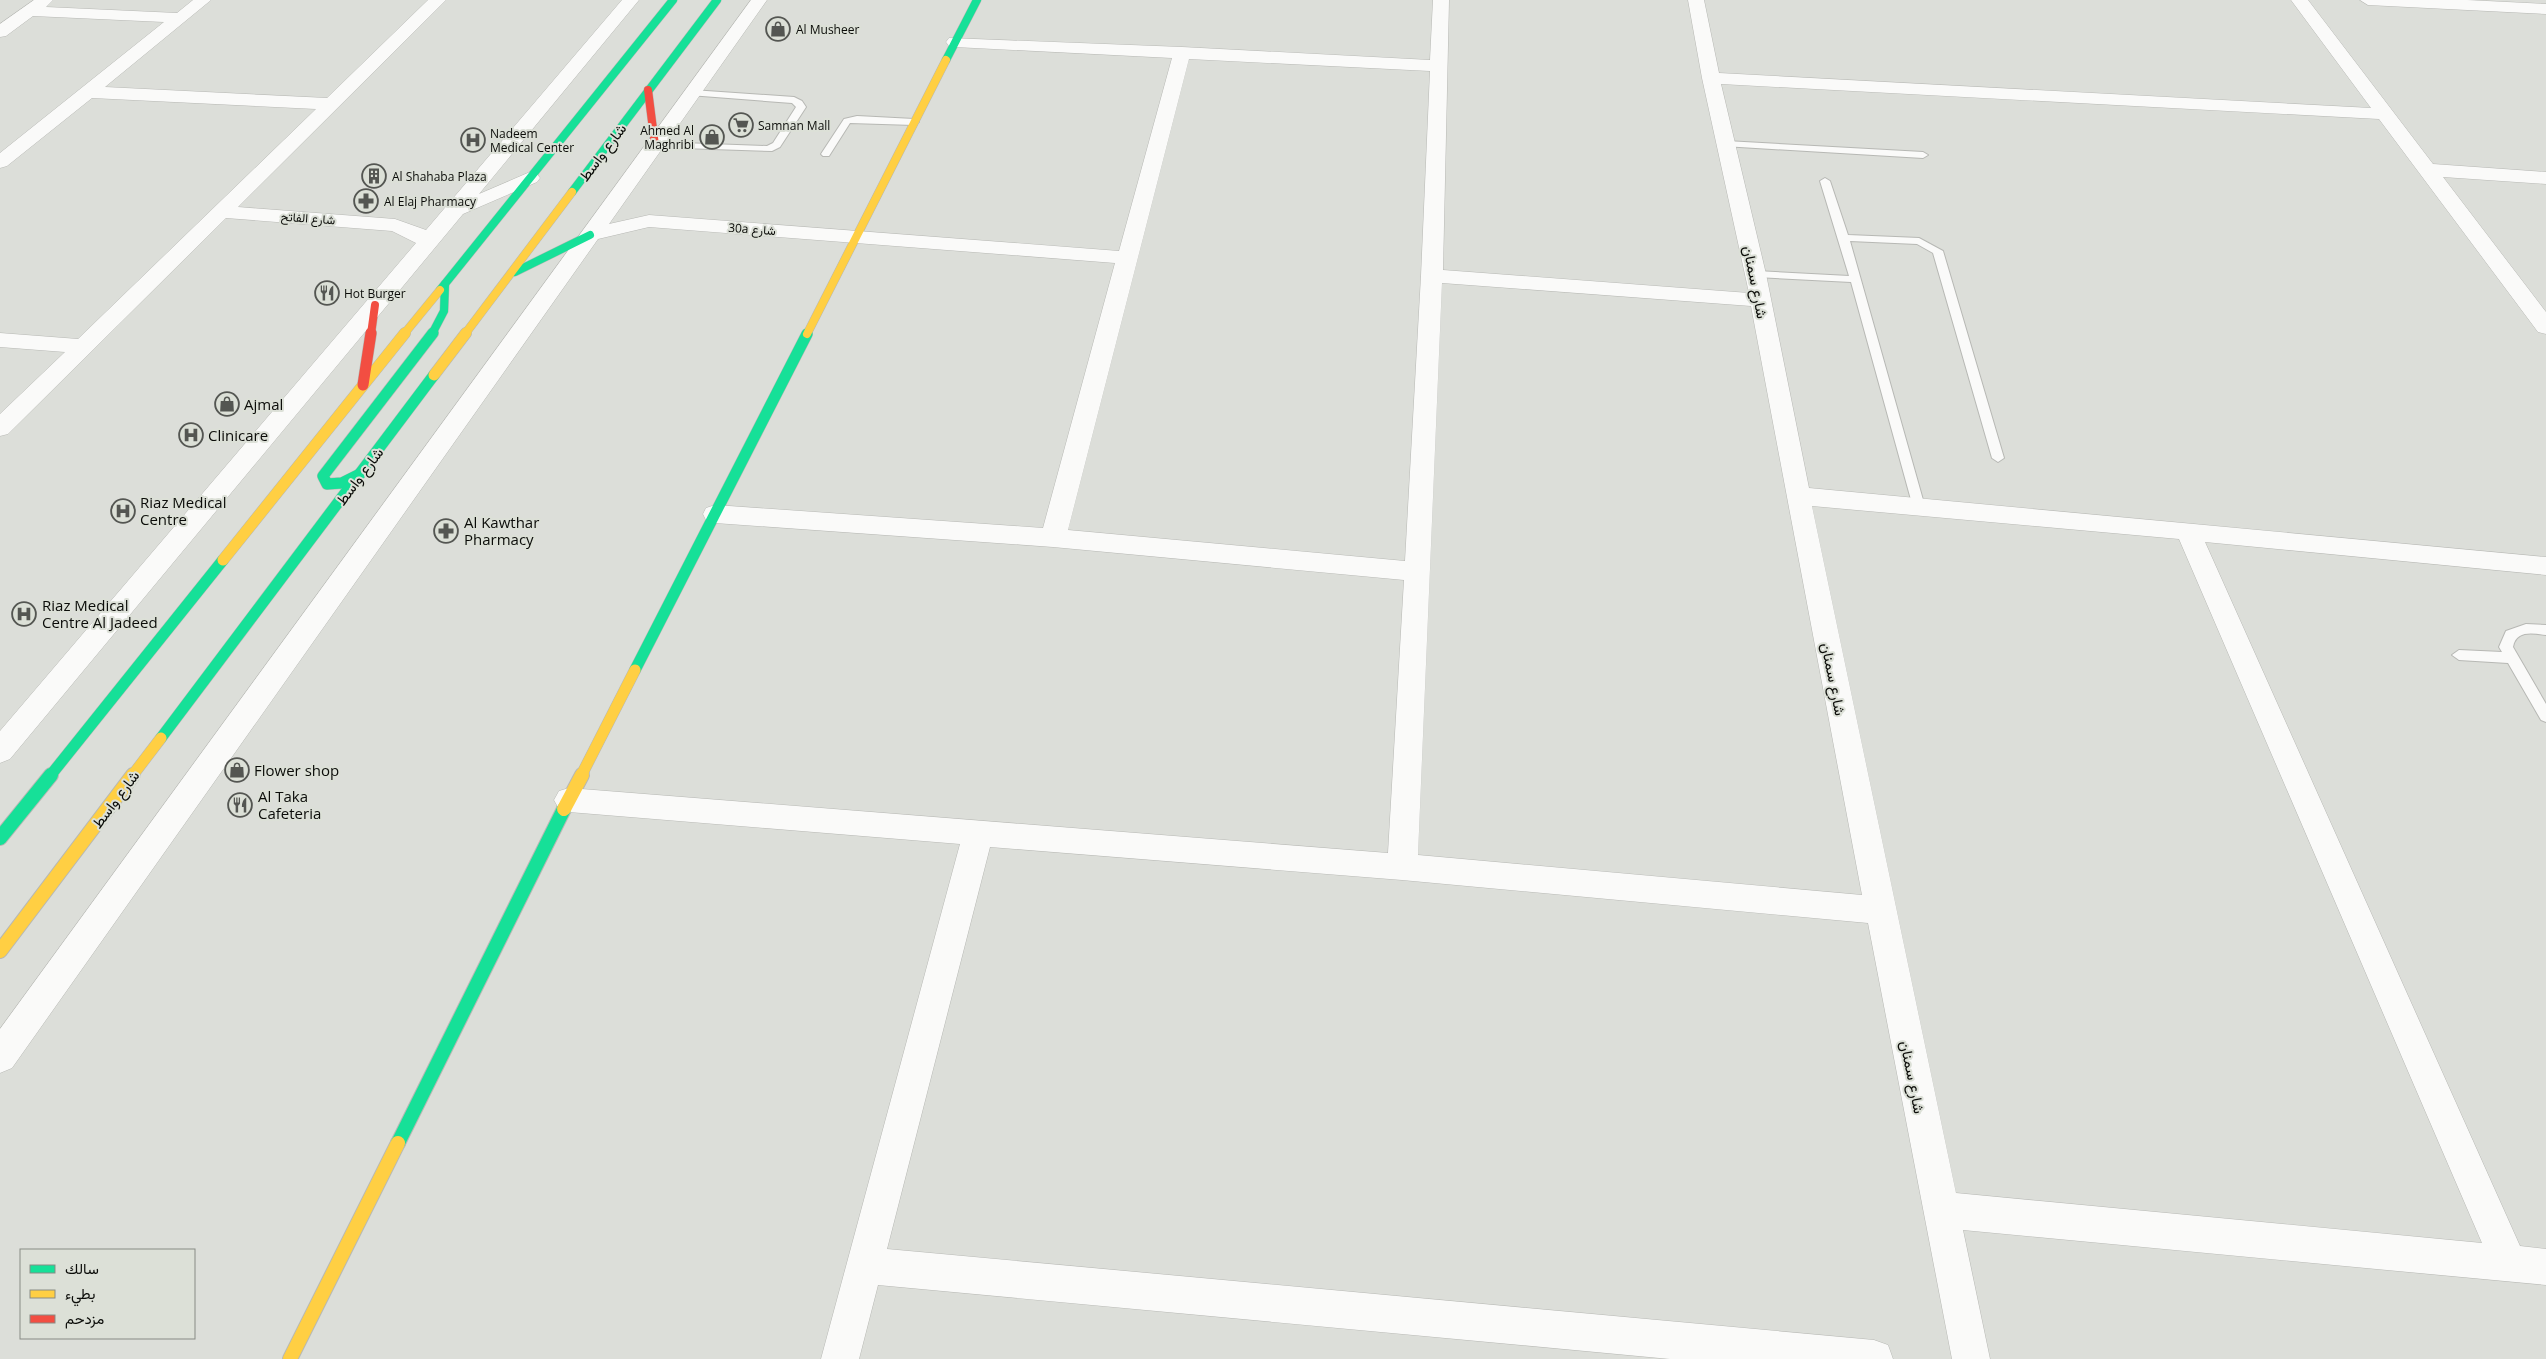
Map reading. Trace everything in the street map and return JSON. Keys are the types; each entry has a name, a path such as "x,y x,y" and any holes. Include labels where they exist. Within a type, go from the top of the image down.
{"main road":[{"path":"0,838 672,0"},
{"name":"شارع واسط","path":"0,951 716,0"},
{"path":"290,1359 569,800 977,0"},
{"path":"646,34 664,32"},
{"path":"648,90 655,145"},
{"path":"606,125 614,137"},
{"path":"512,273 590,235"},
{"path":"360,474 334,484 324,480 326,471 437,327 444,311 444,284"},
{"path":"363,386 375,305"}],"street":[{"path":"0,32 45,0"},
{"path":"0,162 203,0"},
{"path":"0,428 438,0"},
{"path":"0,751 631,0"},
{"path":"0,1057 759,0"},
{"path":"1402,867 1432,276 1441,0"},
{"name":"شارع سمنان","path":"1696,0 1711,78 1756,274 1880,910 1971,1359"},
{"path":"2299,0 2387,114 2546,327"},
{"path":"2368,0 2546,9"},
{"path":"2542,0 2546,4"},
{"path":"31,11 180,18"},
{"path":"955,42 1438,66"},
{"path":"1052,538 1182,52"},
{"path":"1711,78 2387,114"},
{"path":"88,92 331,104"},
{"path":"2429,170 2546,178"},
{"name":"شارع الفاتح","path":"395,225 454,210 487,198 530,178"},
{"name":"30a شارع","path":"612,203 628,213 649,221 1127,258"},
{"name":"شارع الفاتح","path":"221,212 395,225 420,235 427,243"},
{"name":"30a شارع","path":"590,235 649,221"},
{"path":"1432,276 1760,300"},
{"path":"0,340 84,346"},
{"path":"1798,496 2546,566"},
{"path":"715,514 1052,538 1417,572"},
{"path":"2188,531 2509,1263"},
{"path":"569,800 1402,867 1880,910"},
{"path":"840,1359 978,834"},
{"path":"1940,1210 2546,1267"},
{"path":"866,1265 1874,1359"}],"lane":[{"path":"655,145 769,149 777,145 801,107 794,100 692,93"},
{"path":"826,154 847,121 856,119 914,122"},
{"path":"1726,144 1923,155"},
{"path":"1825,181 1844,238 1919,507"},
{"path":"1844,238 1919,241 1938,251 1998,458"},
{"path":"1756,274 1855,279"},
{"path":"2546,630 2522,629 2512,632 2507,639 2506,647 2546,716"},
{"path":"2459,655 2511,658"}],"traffic: fast":[{"path":"440,290 673,0"},
{"path":"572,192 717,0"},
{"path":"946,60 977,0"},
{"path":"515,272 590,235"},
{"path":"360,474 342,483 327,484 323,476 432,335 444,311 445,284"},
{"path":"635,670 807,334"},
{"path":"161,738 434,375"},
{"path":"0,838 223,560"},
{"path":"398,1143 564,809"}],"traffic: slow":[{"path":"807,334 946,60"},
{"path":"434,375 572,192"},
{"path":"223,560 440,290"},
{"path":"564,809 635,670"},
{"path":"0,951 161,738"},
{"path":"290,1359 398,1143"}],"traffic: jam":[{"path":"648,90 655,145"},
{"path":"363,385 375,305"}],"place":[{"name":"Al Musheer","path":"778,29"},
{"name":"Samnan Mall","path":"741,125"},
{"name":"Ahmed Al Maghribi","path":"712,137"},
{"name":"Nadeem Medical Center","path":"473,140"},
{"name":"Al Shahaba Plaza","path":"374,176"},
{"name":"Al Elaj Pharmacy","path":"366,201"},
{"name":"Hot Burger","path":"327,293"},
{"name":"Ajmal","path":"227,404"},
{"name":"Clinicare","path":"191,435"},
{"name":"Riaz Medical Centre","path":"123,511"},
{"name":"Al Kawthar Pharmacy","path":"446,531"},
{"name":"Riaz Medical Centre Al Jadeed","path":"24,614"},
{"name":"Flower shop","path":"237,770"},
{"name":"Al Taka Cafeteria","path":"240,805"}]}
